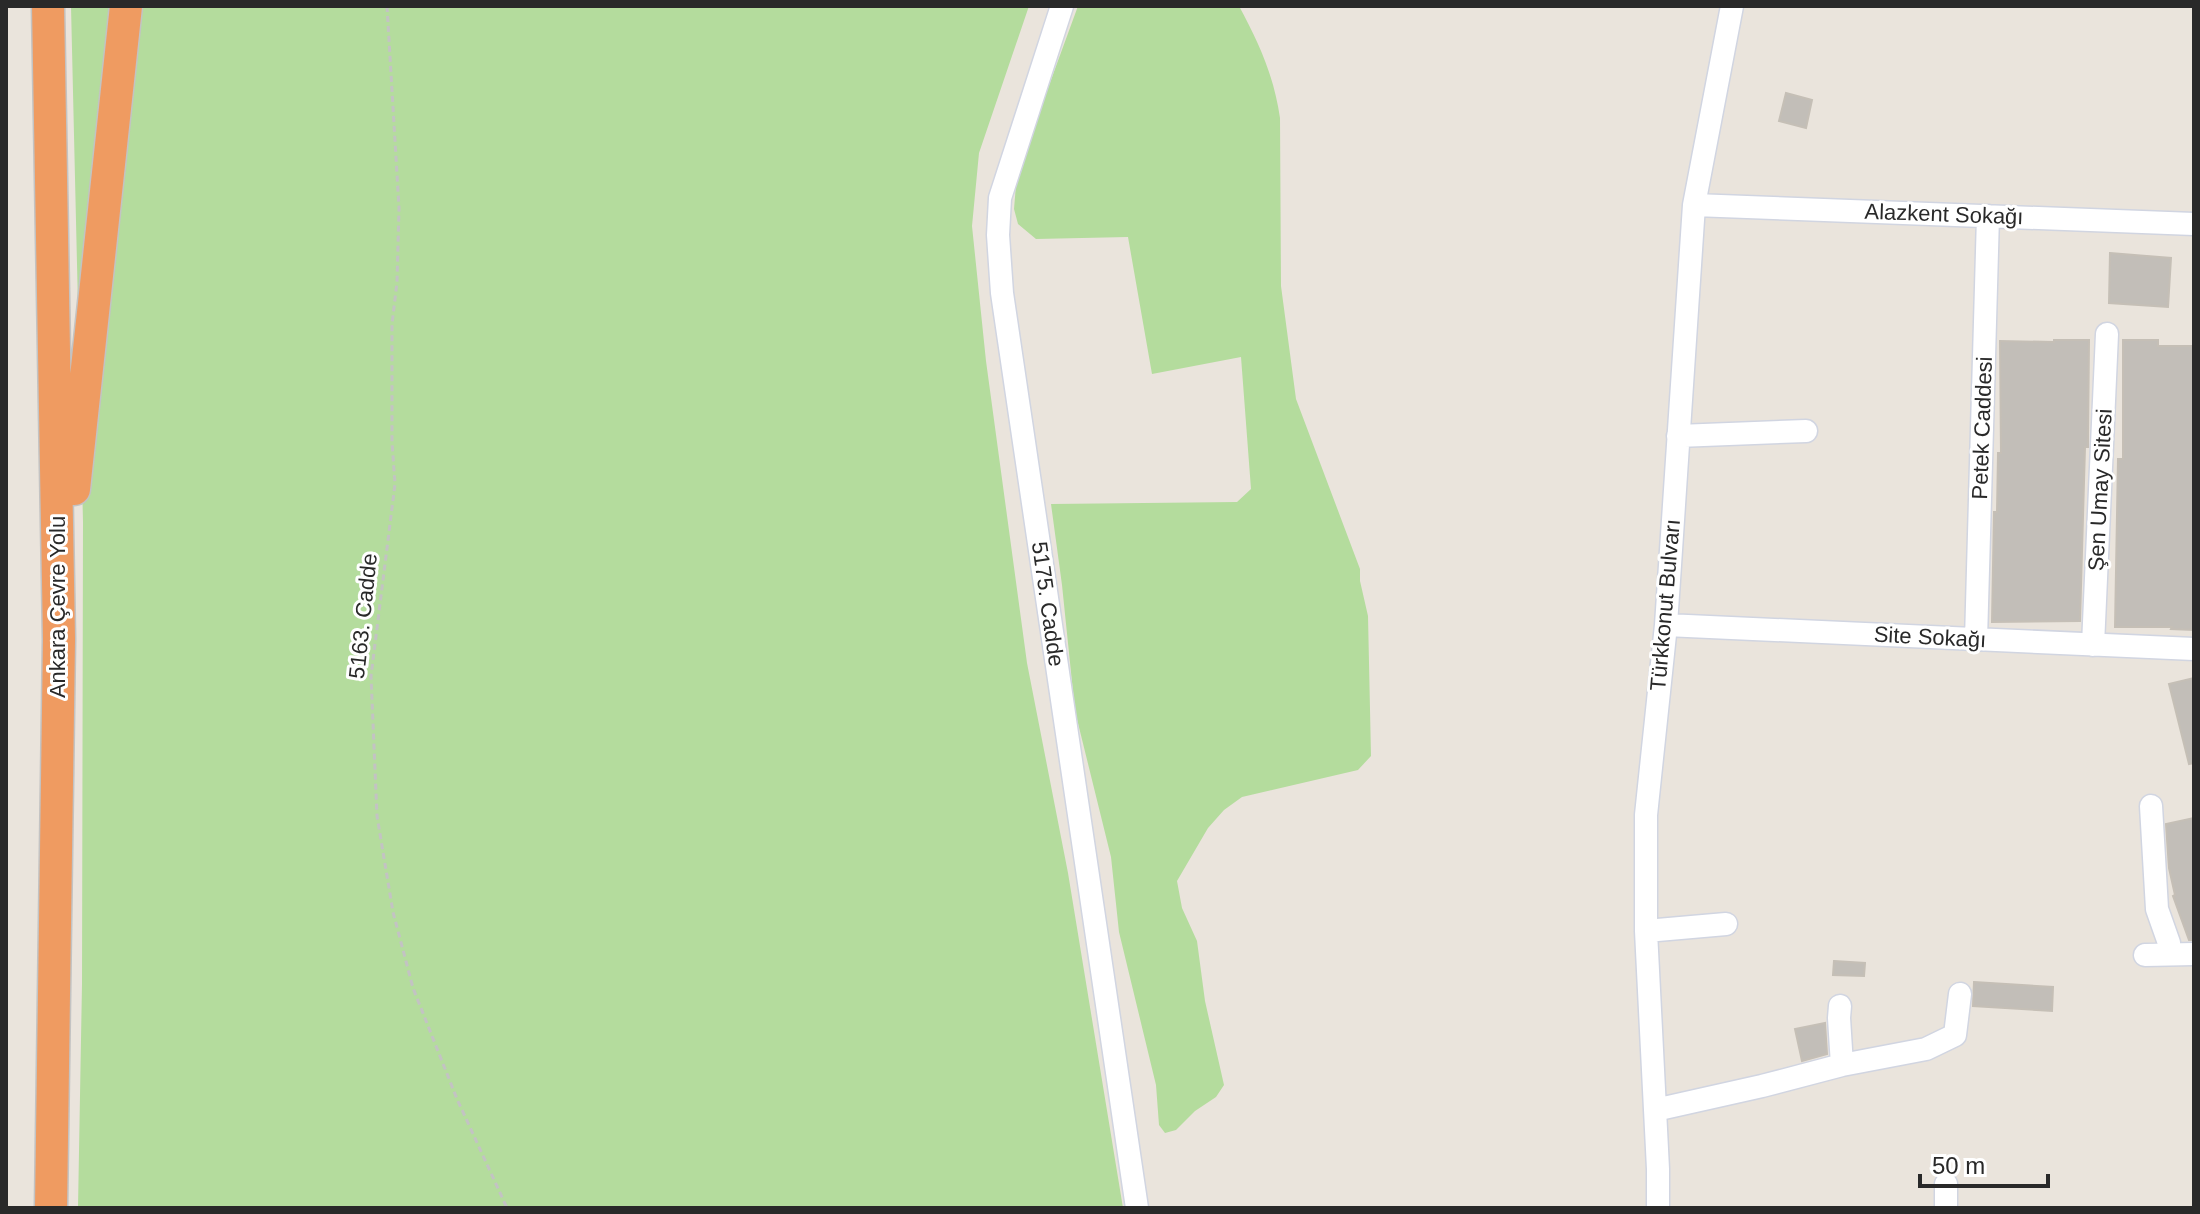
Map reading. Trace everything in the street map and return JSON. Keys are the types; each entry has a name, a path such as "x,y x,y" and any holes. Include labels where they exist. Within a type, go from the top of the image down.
{"highway":[{"name":"Ankara Çevre Yolu","path":"48,6 59,639 51,1208"},
{"path":"59,639 126,6"}],"street":[{"name":"5175. Cadde","path":"1062,6 1000,198 998,252 1137,1208"},
{"name":"Türkkonut Bulvarı","path":"1658,1208 1646,931 1646,815 1666,625 1694,205 1732,6"},
{"name":"Alazkent Sokağı","path":"1694,205 2194,224"},
{"name":"Petek Caddesi","path":"1976,640 1988,216"},
{"name":"Şen Umay Sitesi","path":"2093,645 2107,334"},
{"path":"1678,436 1806,431"},
{"name":"Site Sokağı","path":"1666,625 2194,649"},
{"path":"2151,806 2157,909 2170,954"},
{"path":"1646,931 1726,924"},
{"path":"2145,955 2194,954"},
{"path":"1655,1110 1842,1065 1926,1049 1955,1035 1960,994"},
{"path":"1840,1006 1842,1065"},
{"path":"1946,1184 1946,1208"}],"path":[{"name":"5163. Cadde","path":"387,6 399,208 397,282 392,324 395,484 371,676 377,816 393,912 413,988 457,1099 507,1208"}],"green space":[{"path":"71,6 1029,6 979,153 972,226 986,361 1027,663 1068,873 1123,1208 78,1208 83,522"},
{"path":"1078,6 1239,6 1253,33 1270,74 1280,118 1281,286 1296,399 1360,569 1368,616 1371,756 1358,770 1242,797 1224,810 1208,828 1177,881 1182,908 1197,941 1205,1001 1224,1085 1216,1097 1195,1111 1176,1130 1165,1133 1159,1125 1156,1085 1119,932 1111,857 1075,711 1051,504 1237,502 1251,489 1241,357 1152,374 1128,237 1036,239 1018,224 1014,209 1017,173"}],"building":[{"path":"1786,93 1812,100 1806,128 1779,121"},
{"path":"2110,253 2171,258 2168,307 2109,303"},
{"path":"2089,340 2088,447 2085,447 2080,621 1992,622 1994,512 1997,512 1998,453 2001,453 2000,341"},
{"path":"2123,340 2158,340 2158,346 2194,346 2194,630 2115,627 2118,459 2123,459"},
{"path":"2194,678 2194,763 2189,764 2169,684"},
{"path":"2194,818 2194,940 2189,940 2173,896 2166,824"},
{"path":"1834,961 1865,963 1864,976 1833,975"},
{"path":"1974,982 2053,987 2052,1011 1973,1006"},
{"path":"1825,1023 1827,1054 1802,1061 1795,1029"}]}
